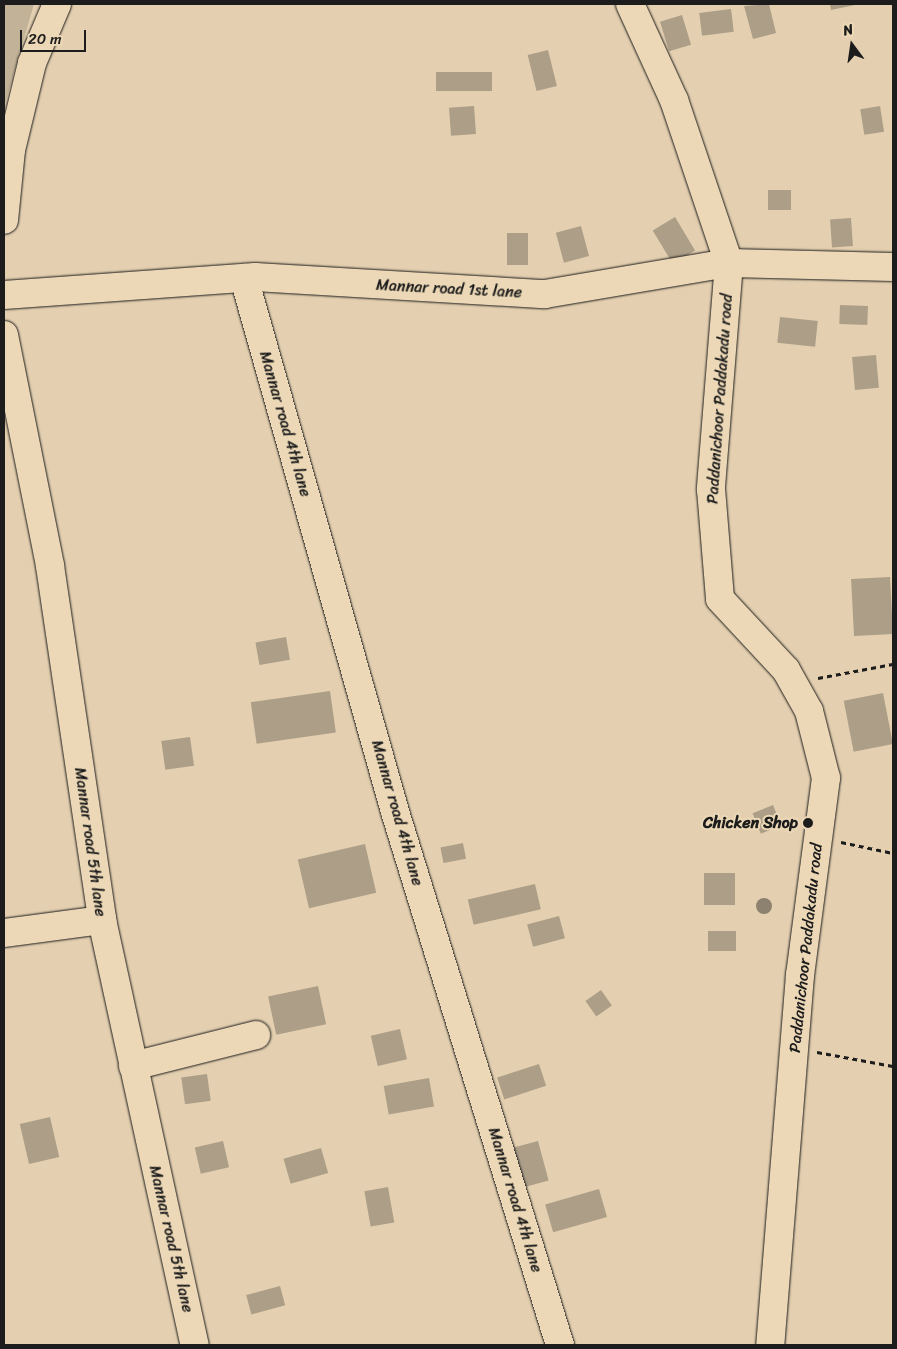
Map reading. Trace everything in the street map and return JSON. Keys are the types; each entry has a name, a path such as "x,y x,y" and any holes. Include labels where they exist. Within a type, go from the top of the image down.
{"street":[{"path":"4,220 11,150 32,63 57,4"},
{"name":"Paddanichoor Paddakadu road","path":"630,4 674,100 729,263 711,489 720,599 794,684 809,711 826,778 795,1048 770,1345"},
{"name":"Mannar road 1st lane","path":"4,295 244,278 545,294 729,263 893,267"},
{"name":"Mannar road 4th lane","path":"244,278 396,815 560,1345"},
{"name":"Mannar road 5th lane","path":"4,335 50,566 102,920 195,1345"},
{"path":"4,933 102,920"},
{"path":"133,1066 256,1035"}],"path":[{"path":"794,684 893,664"},
{"path":"818,838 893,853"},
{"path":"795,1048 893,1066"}],"shaded area":[{"path":"4,4 34,4 4,107"}],"building":[{"path":"769,4 776,33 753,39 744,6"},
{"path":"830,4 860,4 831,10"},
{"path":"731,9 734,32 702,36 699,13"},
{"path":"682,15 691,45 669,51 660,22"},
{"path":"548,50 557,86 537,91 528,55"},
{"path":"436,72 492,72 492,91 436,91"},
{"path":"474,106 476,134 451,136 449,108"},
{"path":"880,106 884,132 864,135 860,109"},
{"path":"768,190 791,190 791,210 768,210"},
{"path":"675,217 695,250 673,264 653,230"},
{"path":"851,218 853,246 832,247 830,219"},
{"path":"581,226 589,256 564,263 556,233"},
{"path":"507,233 528,233 528,265 507,265"},
{"path":"840,305 868,306 867,325 839,324"},
{"path":"780,317 818,321 815,347 777,343"},
{"path":"876,355 879,388 855,390 852,357"},
{"path":"890,577 893,634 854,636 851,579"},
{"path":"286,637 290,660 259,665 255,642"},
{"path":"330,691 336,733 257,744 251,702"},
{"path":"883,693 893,744 854,752 844,701"},
{"path":"190,737 194,766 165,770 161,741"},
{"path":"773,805 781,825 761,834 753,813"},
{"path":"463,843 466,859 443,863 440,847"},
{"path":"365,844 376,893 309,908 298,860"},
{"path":"704,873 735,873 735,905 704,905"},
{"path":"535,884 541,909 474,925 468,900"},
{"path":"559,916 565,938 533,947 527,925"},
{"path":"708,931 736,931 736,951 708,951"},
{"path":"318,986 326,1024 276,1035 268,997"},
{"path":"601,990 612,1006 596,1016 585,1001"},
{"path":"400,1029 407,1059 378,1066 371,1036"},
{"path":"539,1064 546,1086 504,1099 497,1078"},
{"path":"207,1074 211,1101 185,1104 181,1078"},
{"path":"429,1078 434,1107 389,1115 384,1086"},
{"path":"50,1117 59,1157 29,1164 20,1124"},
{"path":"223,1141 229,1167 201,1174 195,1148"},
{"path":"538,1141 549,1181 514,1190 503,1150"},
{"path":"321,1148 328,1173 291,1184 284,1159"},
{"path":"388,1187 394,1222 371,1227 364,1191"},
{"path":"599,1189 607,1217 553,1232 545,1204"},
{"path":"280,1286 285,1305 251,1314 246,1295"}],"place":[{"name":"Chicken Shop","path":"808,823"}]}
